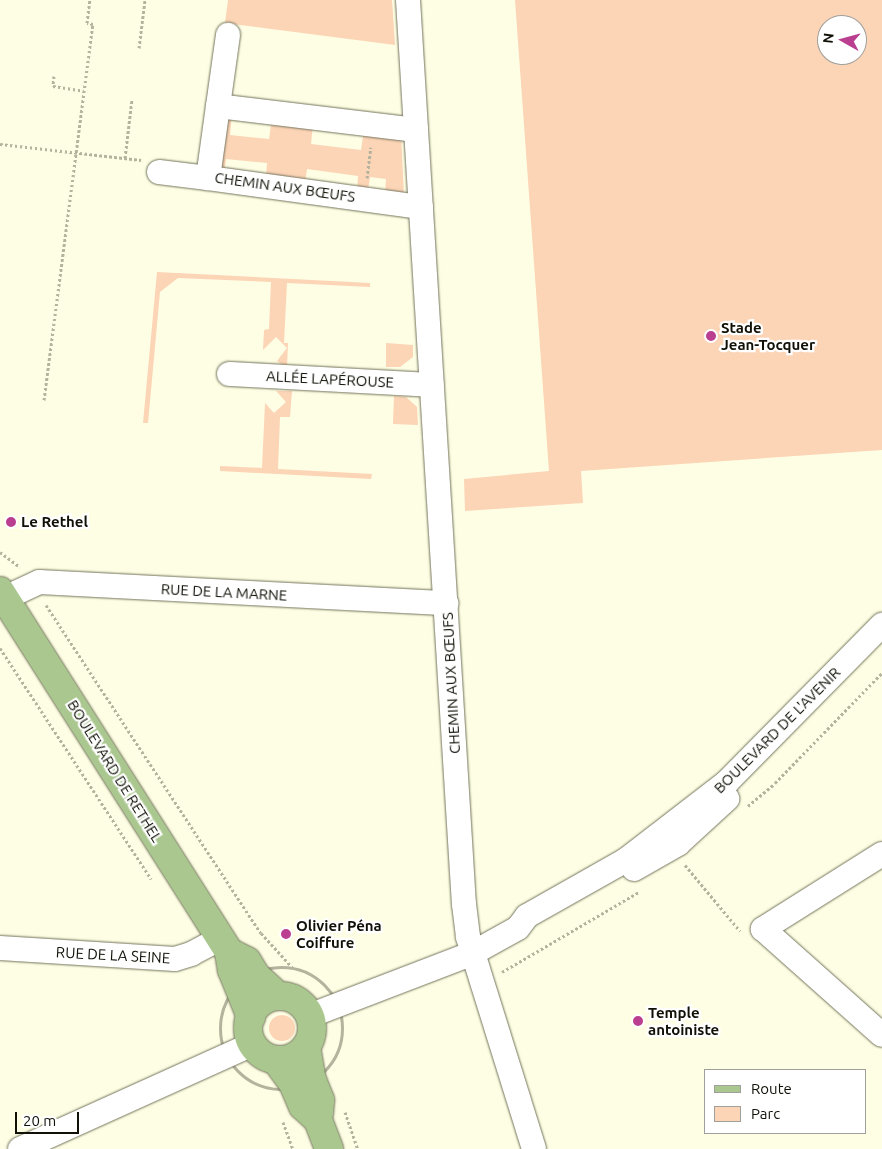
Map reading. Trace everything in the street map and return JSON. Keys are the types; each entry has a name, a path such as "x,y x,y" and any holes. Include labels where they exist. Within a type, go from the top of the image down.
{"main road":[{"name":"BOULEVARD DE RETHEL","path":"3,595 225,945 232,970 251,1017"},
{"name":"BOULEVARD DE RETHEL","path":"225,945 247,961 256,976 278,996"},
{"path":"306,1047 296,1056 276,1060 262,1055 253,1044 249,1032 251,1017 259,1005 278,996 299,1002 309,1016 312,1028 306,1047 312,1080 320,1100 318,1120"},
{"path":"276,1060 293,1083 303,1106 318,1120 329,1149"}],"street":[{"name":"CHEMIN AUX BŒUFS","path":"408,0 464,904 473,953 534,1149"},
{"name":"CHEMIN AUX BŒUFS","path":"228,36 208,178 421,207"},
{"path":"218,106 416,130"},
{"path":"159,172 208,178"},
{"name":"ALLÉE LAPÉROUSE","path":"229,374 432,385"},
{"name":"RUE DE LA MARNE","path":"3,595 39,582 446,603"},
{"name":"BOULEVARD DE L'AVENIR","path":"309,1016 473,953 518,928 527,916 626,860 710,796 882,625"},
{"name":"BOULEVARD DE L'AVENIR","path":"518,928 530,929 685,838 882,641"},
{"path":"882,854 764,929 882,1036"},
{"name":"RUE DE LA SEINE","path":"0,948 176,959 225,945"},
{"path":"20,1149 253,1044"}],"path":[{"path":"44,400 93,24 87,23 90,0"},
{"path":"139,48 145,0"},
{"path":"54,76 53,86 84,91"},
{"path":"125,158 132,99"},
{"path":"364,199 374,124"},
{"path":"0,144 150,161 159,172"},
{"path":"0,552 27,573"},
{"path":"43,601 261,933 293,968"},
{"path":"0,648 155,885"},
{"path":"681,861 745,937 764,929"},
{"path":"259,968 276,966 293,968 316,977 333,995"},
{"path":"317,1077 328,1068 340,1047 343,1016"},
{"path":"233,1065 252,1082 276,1089 289,1088"}],"green space":[{"path":"228,0 392,0 395,45 225,23"},
{"name":"Stade Jean-Tocquer","path":"515,0 882,0 882,450 581,471 583,503 465,511 464,479 549,471"},
{"path":"227,113 232,114 230,135 269,139 272,118 313,124 311,144 361,150 364,130 401,134 404,195 385,193 386,179 370,177 368,191 357,190 358,176 307,169 305,183 266,179 267,163 226,159 224,174 218,173"},
{"path":"157,272 370,283 370,287 287,283 284,343 288,343 287,368 277,361 287,348 276,337 263,350 264,330 269,329 271,282 178,278 160,292 148,423 143,423"},
{"path":"386,343 413,345 413,357 400,367 386,367"},
{"path":"276,391 292,391 290,417 280,417 278,469 372,474 371,479 220,471 220,466 262,468 265,403 274,413 286,402"},
{"path":"394,396 406,397 417,407 418,425 393,424"},
{"path":"282,1015 291,1019 295,1028 291,1037 282,1041 273,1037 269,1028 273,1019"}],"place":[{"name":"Stade Jean-Tocquer","path":"711,336"},
{"name":"Le Rethel","path":"11,522"},
{"name":"Olivier Péna Coiffure","path":"286,934"},
{"name":"Temple antoiniste","path":"638,1021"}]}
